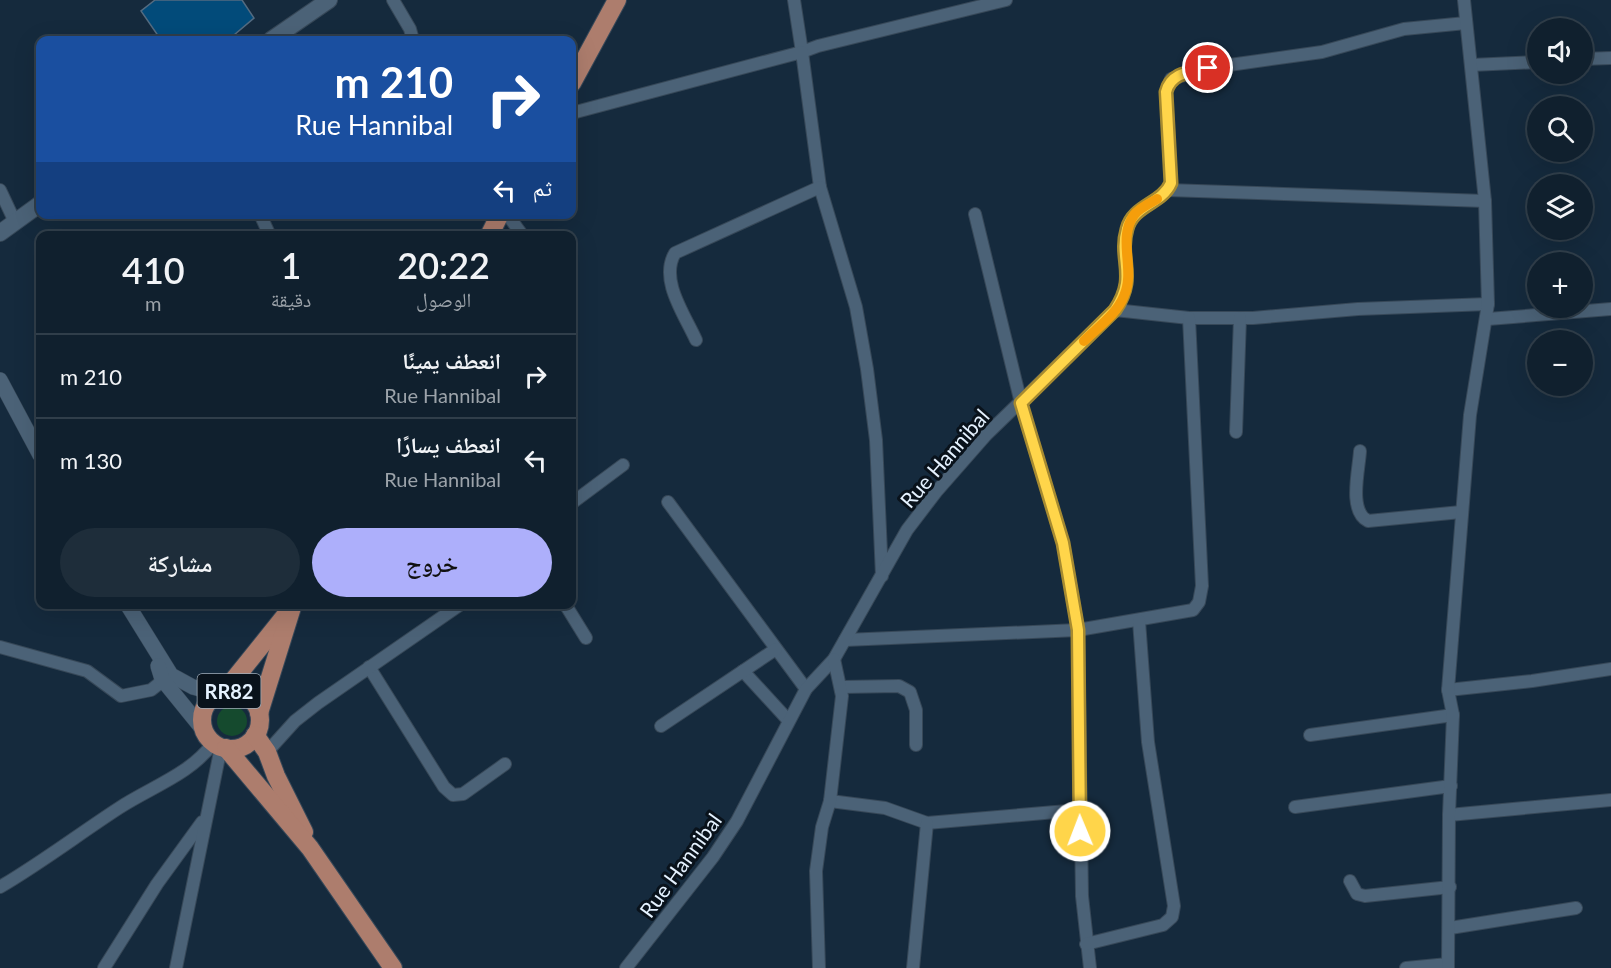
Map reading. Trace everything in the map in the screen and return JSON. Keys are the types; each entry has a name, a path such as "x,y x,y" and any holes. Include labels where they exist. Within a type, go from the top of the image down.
{"main road":[{"path":"277,36 329,0"},
{"path":"576,76 617,0"},
{"path":"0,233 36,207"},
{"name":"RR82","path":"289,609 221,693 210,700 204,710 202,721 216,743 310,848 393,968"},
{"name":"RR82","path":"216,743 243,746 255,735 259,724 259,713 290,609"},
{"name":"RR82","path":"221,693 246,695 259,713"},
{"name":"RR82","path":"255,735 267,752 310,848"}],"street":[{"path":"393,0 411,36"},
{"path":"794,0 820,187 856,307 867,369 876,440 882,579"},
{"path":"576,112 830,43 1006,0"},
{"path":"1406,968 1448,966 1449,814 1453,716 1448,690 1470,415 1488,319 1485,201 1464,0"},
{"path":"1466,23 1404,29 1322,52 1261,58 1171,79 1166,92 1171,183 1168,190 1485,201"},
{"path":"1593,59 1611,58"},
{"path":"1471,66 1527,63"},
{"path":"696,340 669,277 669,264 675,253 820,187"},
{"path":"0,190 15,222"},
{"name":"Rue Hannibal","path":"626,968 713,857 737,821 806,689 834,659 882,579 907,530 936,492 986,435 1115,310 1124,296 1128,278 1126,229 1135,213 1168,190"},
{"path":"975,214 1021,403 1063,543 1078,630 1079,810 1086,944 1090,968"},
{"path":"1115,310 1189,318 1240,318 1358,309 1488,304"},
{"path":"1488,319 1611,309"},
{"path":"845,640 1078,630 1193,610 1199,602 1202,586 1189,318"},
{"path":"1236,432 1240,318"},
{"path":"2,391 36,448"},
{"path":"1360,451 1358,512 1362,518 1368,521 1461,512"},
{"path":"576,500 623,465"},
{"path":"668,502 806,689"},
{"path":"131,609 166,677 216,743 176,968"},
{"path":"267,752 295,721 454,609"},
{"path":"568,609 586,638"},
{"path":"1086,944 1163,925 1172,917 1174,906 1148,742 1139,621"},
{"path":"0,647 87,671 121,696 151,690 166,677"},
{"path":"661,726 776,649"},
{"path":"819,968 816,871 822,827 830,801 841,687 834,659"},
{"path":"369,667 444,787 453,795 463,794 506,764"},
{"path":"1448,690 1532,681 1611,669"},
{"path":"743,671 788,720"},
{"path":"166,677 193,687 221,693"},
{"path":"841,687 898,686 910,692 916,710 916,745"},
{"path":"1310,735 1453,716"},
{"path":"0,886 39,863 118,808 192,766 216,743"},
{"path":"1295,807 1451,786"},
{"path":"1449,814 1611,800"},
{"path":"830,801 885,808 927,823 1079,810"},
{"path":"104,968 157,884 204,819"},
{"path":"913,968 927,823"},
{"path":"1350,881 1357,894 1365,896 1450,887"},
{"path":"1450,928 1576,908"}],"green space":[{"path":"232,706 243,710 247,721 243,732 232,736 221,732 217,721 221,710"}],"building":[{"path":"155,0 242,0 254,18 233,36 158,36 141,11"}],"slow traffic":[{"path":"1084,341 1115,310 1124,296 1128,278 1126,229 1135,213 1157,199"}],"route":[{"path":"1080,831 1078,630 1063,543 1021,403 1115,310 1124,296 1128,278 1126,229 1135,213 1163,195 1171,183 1166,92 1168,85 1171,79 1177,76 1208,68"}]}
